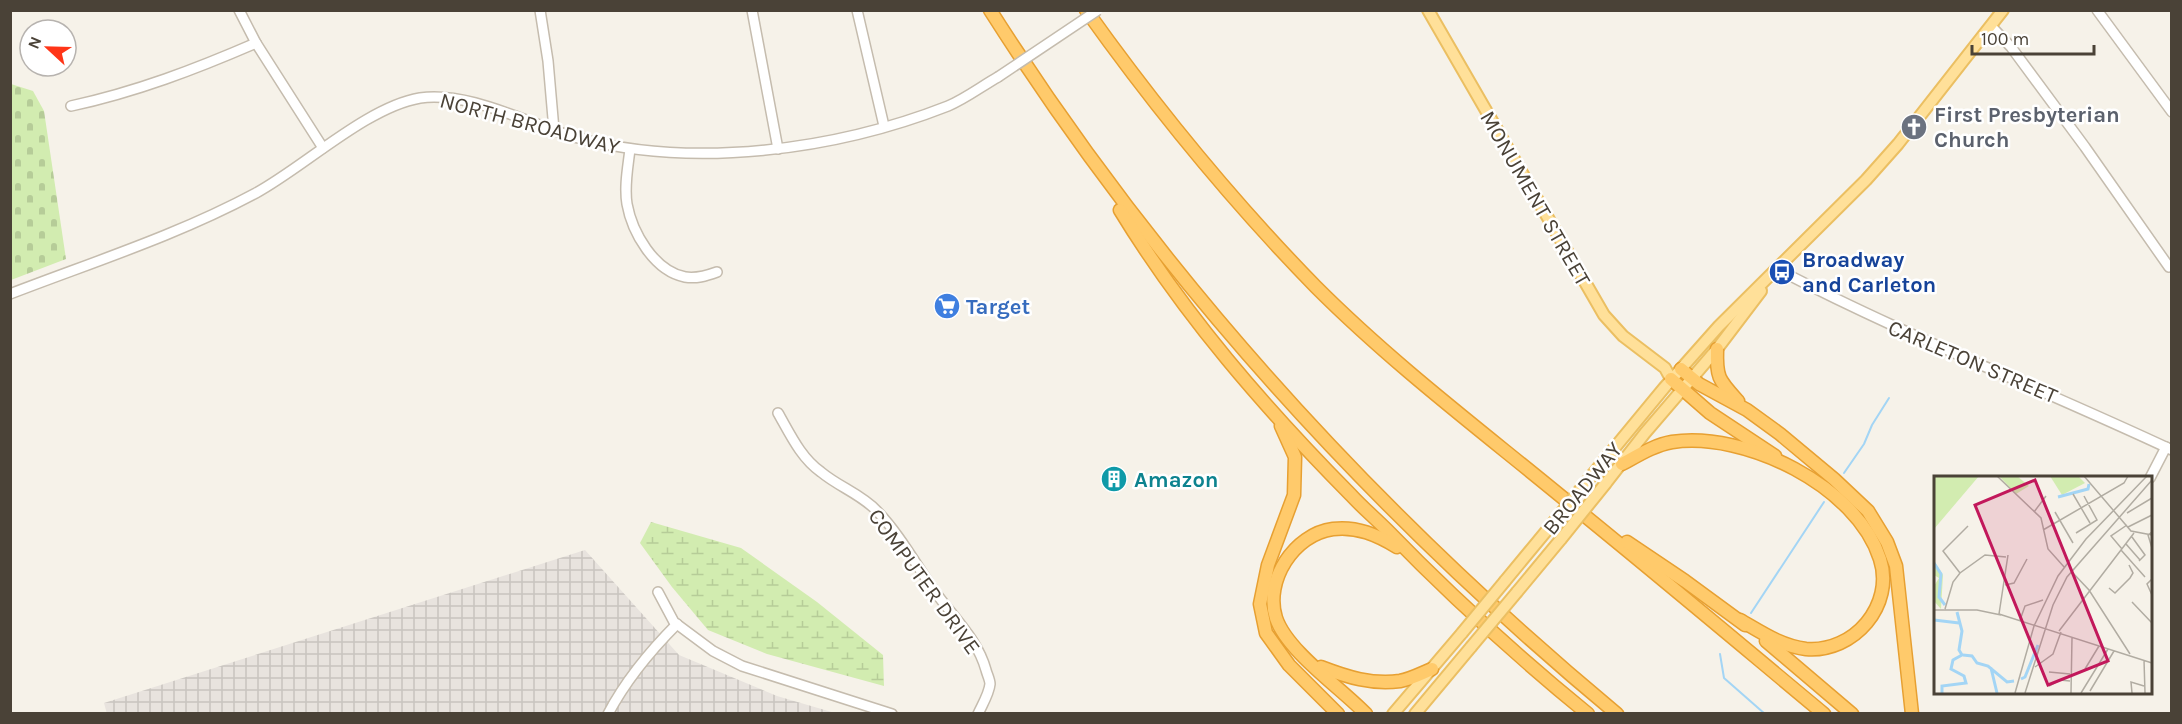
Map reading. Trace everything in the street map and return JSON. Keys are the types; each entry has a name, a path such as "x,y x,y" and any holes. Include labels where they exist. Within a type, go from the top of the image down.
{"highway":[{"path":"990,10 1095,164 1140,225 1234,340 1305,420 1371,490 1509,621 1617,714"},
{"path":"1086,10 1133,76 1199,158 1258,226 1318,289 1428,388 1824,714"},
{"path":"1095,164 1121,211 1170,287 1275,414 1407,553 1539,674 1588,714"},
{"path":"1717,349 1719,380 1747,411"},
{"path":"1681,369 1691,378 1747,411 1805,454 1868,511 1887,542 1896,567 1912,714"},
{"path":"1668,374 1710,413 1831,493 1859,519 1872,538 1881,561 1882,596 1871,618 1862,629 1841,643 1819,649 1797,647 1778,642 1740,620"},
{"path":"1275,414 1295,456 1294,495 1268,565 1260,604 1266,633 1289,665 1338,714"},
{"path":"1622,464 1670,442 1700,440 1734,445 1783,462"},
{"path":"1574,506 1685,580 1740,620 1852,714"},
{"path":"1366,714 1284,636 1275,617 1274,594 1277,576 1290,554 1305,540 1331,529 1368,532 1407,553"},
{"path":"1309,662 1343,676 1371,682 1402,680 1432,669"},
{"path":"1312,690 1325,714"}],"main road":[{"name":"MONUMENT STREET","path":"1428,10 1604,315 1623,336 1668,374"},
{"name":"BROADWAY","path":"1393,714 1593,474 1668,374 1681,369 1719,326 1892,152 1928,109 2003,10"},
{"name":"BROADWAY","path":"1415,714 1717,349 1777,269"}],"street":[{"path":"238,10 256,43 278,74 323,148"},
{"path":"540,10 548,61 554,130"},
{"path":"752,10 778,148"},
{"path":"857,10 884,126"},
{"name":"NORTH BROADWAY","path":"10,294 208,217 259,191 323,148 395,106 430,97 454,99 480,105 604,145 630,149 681,153 778,148 813,143 884,126 950,105 1098,10"},
{"path":"2097,10 2172,112"},
{"path":"1991,26 2010,47 2085,147 2169,267"},
{"path":"71,106 176,77 256,43"},
{"path":"630,149 626,182 627,204 637,235 644,246 666,268 682,276 699,277 717,272"},
{"name":"CARLETON STREET","path":"1777,269 1896,328 2169,448"},
{"name":"COMPUTER DRIVE","path":"778,413 803,455 819,471 859,495 877,511 907,549 939,597 966,630 982,657 990,683 978,714"},
{"path":"2151,476 2169,448"},
{"path":"658,592 677,624 713,651 742,666 892,714"},
{"path":"608,714 631,677 652,650 677,624"}],"shaded area":[{"path":"585,550 679,655 777,696 835,713 107,714 104,703"}],"green space":[{"path":"11,84 33,91 44,111 66,259 11,280"},
{"path":"651,522 741,548 817,602 883,655 884,686 767,654 708,630 672,587 640,543"}],"waterway":[{"path":"1844,473 1864,444 1872,425 1889,398"},
{"path":"1751,613 1824,502"},
{"path":"1720,654 1724,678 1765,714"}],"place":[{"name":"First Presbyterian Church","path":"1914,127"},
{"name":"Broadway and Carleton","path":"1782,272"},
{"name":"Target","path":"947,306"},
{"name":"Amazon","path":"1114,479"}]}
